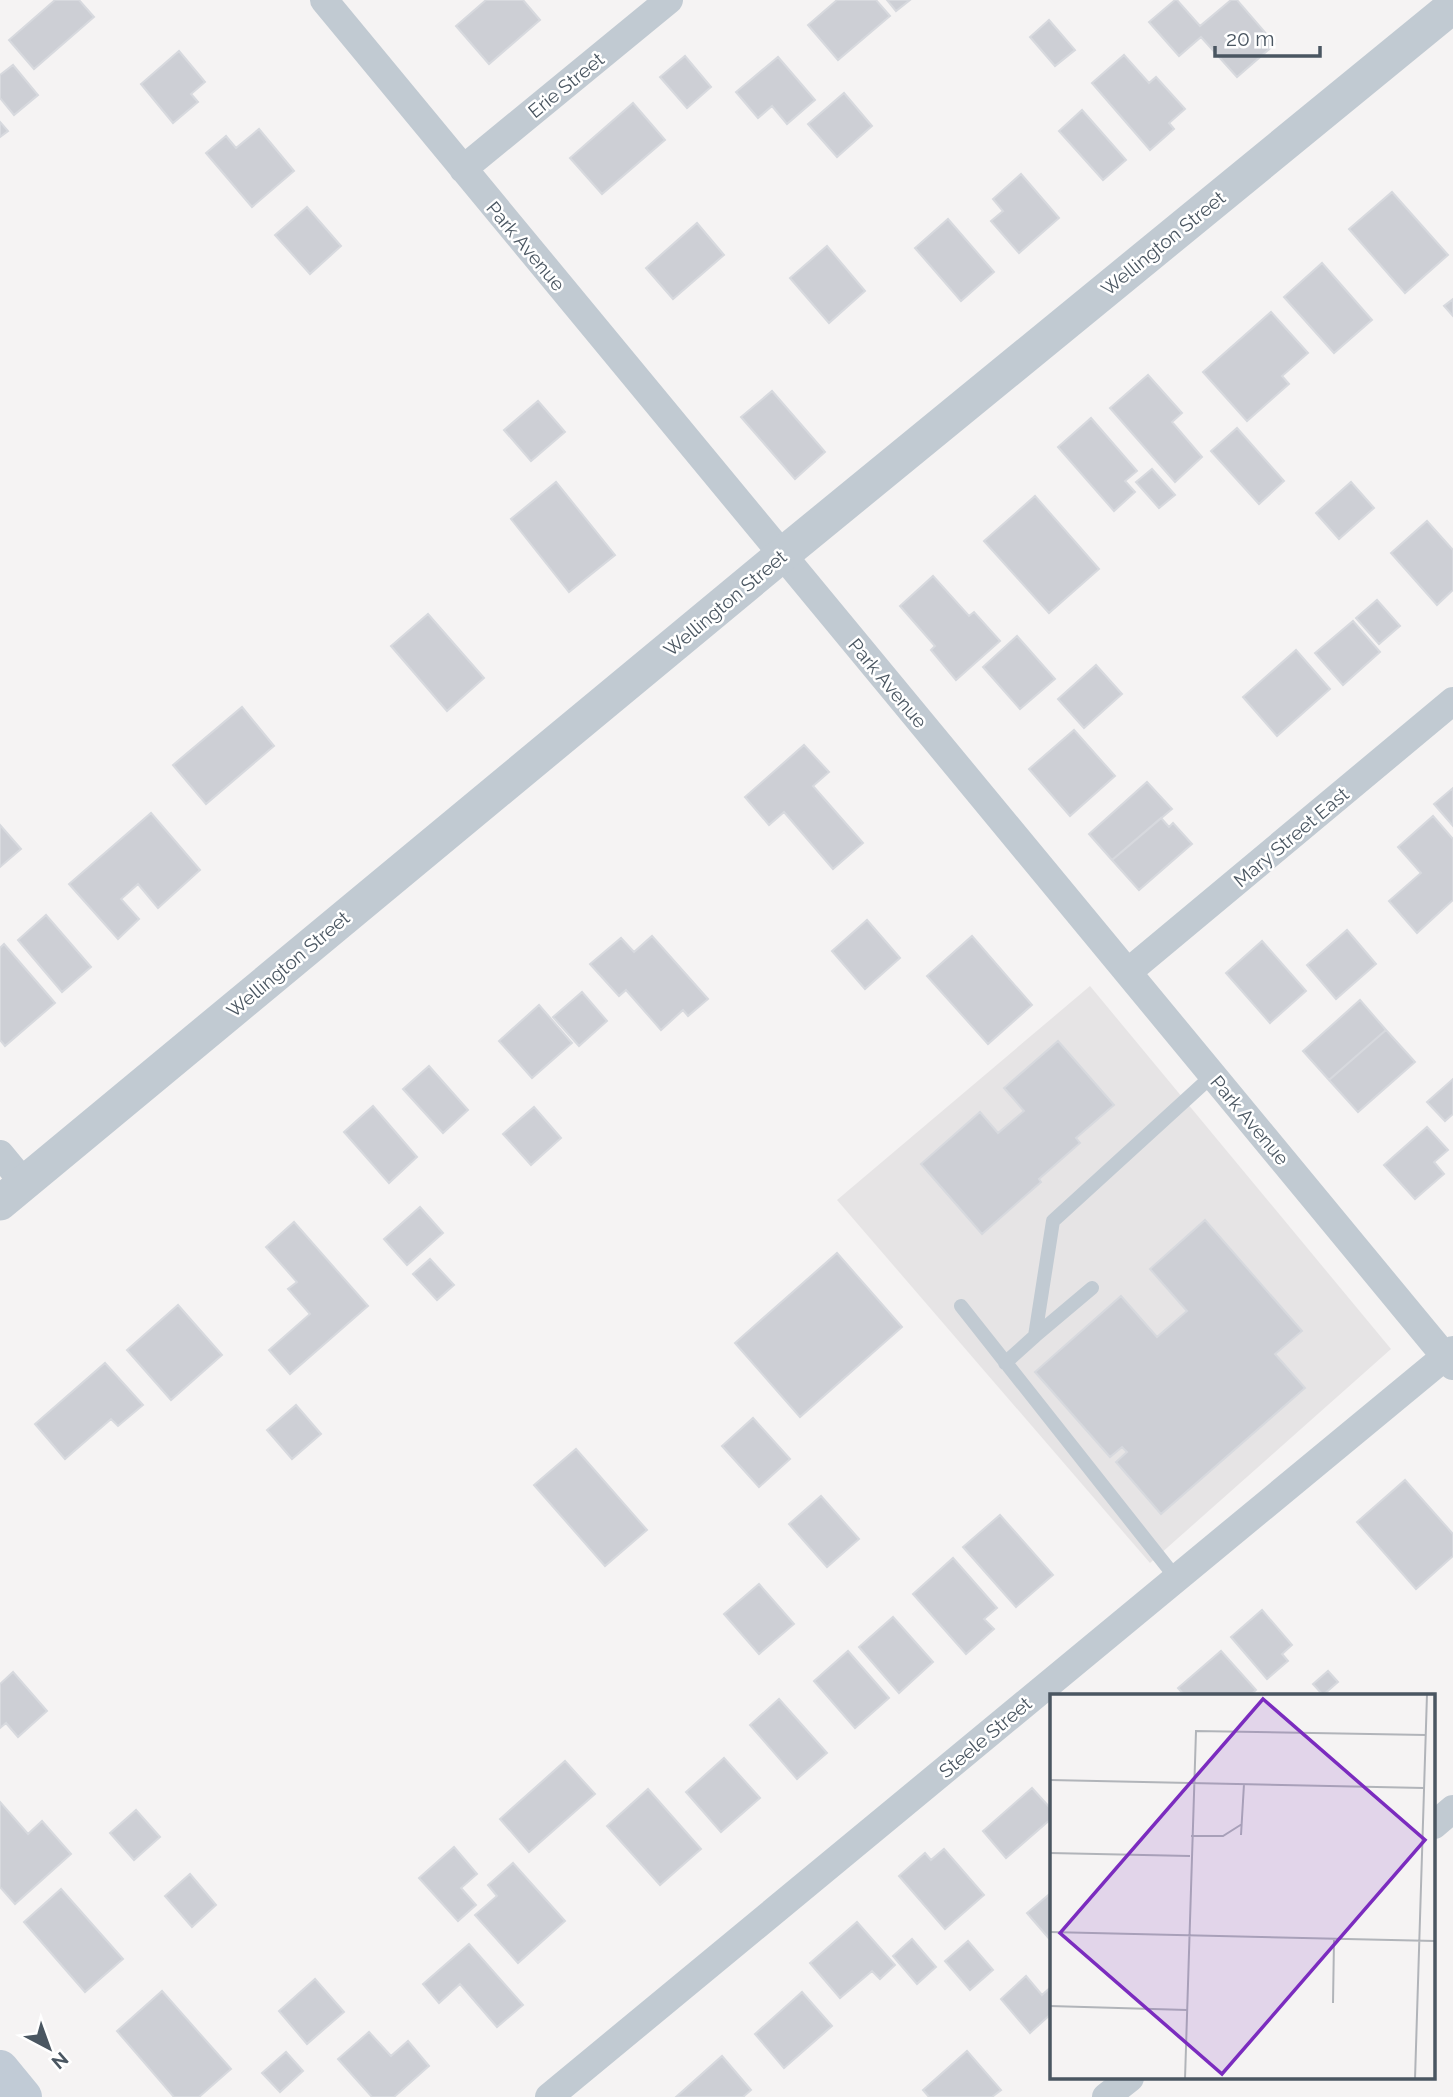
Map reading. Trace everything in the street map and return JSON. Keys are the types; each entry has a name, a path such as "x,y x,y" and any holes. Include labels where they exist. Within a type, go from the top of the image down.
{"main road":[{"path":"0,2069 23,2097"}],"street":[{"name":"Park Avenue","path":"324,0 1213,1075 1450,1357"},
{"name":"Erie Street","path":"463,169 669,0"},
{"name":"Wellington Street","path":"12,1193 782,555 1453,6"},
{"name":"Mary Street East","path":"1128,972 1453,701"},
{"path":"0,1154 12,1193"},
{"name":"Steele Street","path":"549,2097 1176,1578 1450,1357"},
{"path":"1436,1823 1453,1809"},
{"path":"1106,2097 1127,2080"}],"lane":[{"path":"1035,1336 1053,1221 1213,1075"},
{"path":"1005,1363 1092,1288"},
{"path":"961,1306 1176,1578"}],"shaded area":[{"path":"1090,986 1391,1349 1150,1563 837,1200"}],"building":[{"path":"55,0 79,0 94,17 34,69 9,40"},
{"path":"486,0 523,0 540,20 489,64 456,26"},
{"path":"837,0 876,0 890,16 838,60 808,25"},
{"path":"887,0 910,0 896,11"},
{"path":"1175,0 1200,26 1231,0 1237,0 1275,44 1237,77 1201,37 1179,56 1149,22"},
{"path":"1049,20 1075,50 1055,66 1030,37"},
{"path":"179,51 205,82 191,94 198,102 173,123 141,84"},
{"path":"1124,55 1149,83 1156,77 1185,109 1169,123 1174,129 1150,150 1092,83"},
{"path":"685,56 711,87 687,108 660,77"},
{"path":"778,57 815,100 787,124 772,106 758,118 736,92"},
{"path":"13,65 38,95 14,115 0,98 0,75"},
{"path":"844,93 872,126 837,157 808,124"},
{"path":"633,103 665,140 602,194 570,158"},
{"path":"1082,110 1126,160 1103,180 1059,131"},
{"path":"0,122 8,131 0,137"},
{"path":"259,129 294,171 252,207 206,153 226,136 236,148"},
{"path":"1021,174 1059,218 1019,253 991,221 1003,211 993,199"},
{"path":"1392,192 1448,255 1405,293 1349,229"},
{"path":"307,207 341,246 310,274 275,235"},
{"path":"948,219 994,272 961,301 915,248"},
{"path":"697,223 724,255 673,299 646,268"},
{"path":"827,246 865,291 829,323 790,278"},
{"path":"1322,263 1372,320 1334,353 1284,297"},
{"path":"1453,299 1453,316 1444,306"},
{"path":"1271,312 1308,353 1282,376 1289,384 1247,421 1203,372"},
{"path":"1148,375 1182,413 1172,422 1202,457 1175,482 1110,408"},
{"path":"772,391 825,452 795,479 741,417"},
{"path":"538,401 565,432 531,461 504,430"},
{"path":"1091,418 1137,471 1125,481 1135,492 1114,511 1058,447"},
{"path":"1237,428 1284,481 1259,504 1211,451"},
{"path":"1152,469 1175,495 1159,508 1136,482"},
{"path":"556,482 615,555 569,592 511,519"},
{"path":"1351,482 1374,508 1339,539 1316,513"},
{"path":"1035,496 1099,569 1049,613 984,541"},
{"path":"1427,521 1453,550 1453,590 1437,605 1391,553"},
{"path":"933,576 969,616 974,612 1000,641 956,680 931,650 935,646 900,606"},
{"path":"1377,600 1400,626 1379,644 1356,618"},
{"path":"428,614 484,678 447,711 391,646"},
{"path":"1353,621 1380,652 1343,685 1315,653"},
{"path":"1017,636 1055,679 1020,709 983,667"},
{"path":"1296,650 1330,689 1277,736 1243,697"},
{"path":"1096,665 1122,694 1084,728 1058,699"},
{"path":"242,707 274,746 206,804 173,765"},
{"path":"1074,730 1115,776 1070,816 1029,769"},
{"path":"804,745 829,772 813,786 863,843 833,869 784,812 769,825 745,797"},
{"path":"1147,782 1172,809 1112,860 1089,834"},
{"path":"1453,788 1453,826 1434,804"},
{"path":"151,813 200,870 158,908 138,884 121,899 139,919 118,939 69,884"},
{"path":"1433,816 1453,839 1453,900 1417,933 1389,901 1421,873 1398,847"},
{"path":"1161,818 1169,827 1173,823 1192,844 1139,890 1112,860"},
{"path":"0,825 21,849 0,867"},
{"path":"46,915 91,967 62,992 18,940"},
{"path":"867,920 900,958 865,989 832,951"},
{"path":"1347,930 1376,964 1336,999 1307,965"},
{"path":"652,936 708,999 688,1016 683,1010 661,1030 626,990 619,996 590,964 621,938 634,952"},
{"path":"972,936 1032,1005 988,1044 927,976"},
{"path":"1262,941 1306,991 1270,1023 1226,973"},
{"path":"4,944 55,1003 5,1046 0,1040 0,948"},
{"path":"582,992 607,1021 579,1046 553,1017"},
{"path":"1360,1000 1386,1030 1329,1080 1303,1051"},
{"path":"539,1005 572,1043 532,1078 499,1041"},
{"path":"1386,1030 1415,1062 1358,1112 1329,1080"},
{"path":"1058,1041 1114,1105 1076,1138 1080,1143 1039,1179 1041,1182 982,1234 921,1164 980,1112 998,1133 1024,1111 1004,1088"},
{"path":"429,1066 468,1110 443,1133 403,1089"},
{"path":"1453,1079 1453,1114 1445,1121 1427,1102"},
{"path":"373,1106 417,1157 389,1183 344,1132"},
{"path":"534,1107 561,1138 531,1165 503,1134"},
{"path":"1427,1127 1448,1150 1434,1162 1444,1174 1415,1199 1384,1165"},
{"path":"420,1207 443,1233 407,1265 384,1239"},
{"path":"1205,1220 1302,1331 1275,1354 1305,1388 1161,1514 1116,1462 1127,1452 1122,1447 1110,1457 1035,1372 1121,1296 1157,1337 1187,1311 1150,1269"},
{"path":"294,1222 368,1306 290,1374 269,1350 310,1314 288,1289 297,1282 266,1247"},
{"path":"837,1253 902,1327 800,1417 735,1343"},
{"path":"430,1259 454,1285 437,1300 413,1274"},
{"path":"178,1305 222,1355 171,1400 127,1350"},
{"path":"105,1363 143,1405 118,1426 111,1419 65,1459 35,1424"},
{"path":"296,1405 321,1434 292,1459 267,1430"},
{"path":"753,1418 790,1459 759,1487 722,1446"},
{"path":"576,1449 647,1530 605,1566 534,1485"},
{"path":"1405,1480 1453,1534 1453,1556 1416,1589 1357,1522"},
{"path":"821,1496 859,1539 827,1567 789,1524"},
{"path":"1000,1515 1053,1575 1016,1607 963,1547"},
{"path":"953,1558 997,1608 984,1619 994,1629 966,1654 913,1594"},
{"path":"759,1584 794,1624 759,1654 724,1614"},
{"path":"1262,1610 1292,1645 1282,1654 1288,1661 1267,1679 1231,1637"},
{"path":"893,1617 933,1662 899,1693 859,1647"},
{"path":"848,1651 889,1698 855,1728 814,1681"},
{"path":"1221,1651 1256,1690 1251,1694 1183,1694 1178,1688"},
{"path":"1328,1671 1338,1682 1324,1694 1313,1684"},
{"path":"13,1672 47,1711 18,1737 6,1723 0,1728 0,1684"},
{"path":"779,1699 827,1753 797,1779 750,1725"},
{"path":"724,1758 760,1798 721,1832 686,1792"},
{"path":"565,1761 595,1794 529,1852 500,1819"},
{"path":"1032,1788 1050,1808 1050,1820 1006,1858 983,1831"},
{"path":"648,1789 701,1849 660,1885 607,1826"},
{"path":"0,1802 28,1834 42,1821 71,1854 15,1904 0,1887"},
{"path":"136,1810 160,1837 134,1860 110,1833"},
{"path":"454,1847 477,1874 461,1888 476,1905 458,1921 419,1878"},
{"path":"944,1849 984,1895 945,1929 899,1876 925,1853 931,1860"},
{"path":"513,1863 565,1921 518,1963 475,1915 497,1896 488,1885"},
{"path":"190,1874 216,1905 192,1927 165,1896"},
{"path":"61,1889 123,1959 85,1992 24,1922"},
{"path":"1050,1894 1050,1940 1027,1913"},
{"path":"857,1922 895,1965 880,1979 872,1971 840,1998 810,1963"},
{"path":"912,1939 936,1967 917,1984 893,1956"},
{"path":"968,1941 993,1970 970,1990 945,1961"},
{"path":"469,1944 523,2005 497,2027 460,1984 439,2003 423,1984"},
{"path":"1026,1976 1042,1995 1050,1988 1050,2015 1030,2033 1001,1999"},
{"path":"315,1979 344,2012 307,2044 279,2011"},
{"path":"162,1991 231,2069 199,2097 174,2097 117,2031"},
{"path":"802,1992 832,2026 784,2068 755,2034"},
{"path":"369,2032 391,2056 408,2041 429,2066 394,2097 372,2097 338,2059"},
{"path":"967,2051 1001,2090 992,2097 929,2097 923,2090"},
{"path":"286,2052 303,2071 280,2092 262,2073"},
{"path":"722,2056 751,2090 743,2097 676,2097"}]}
